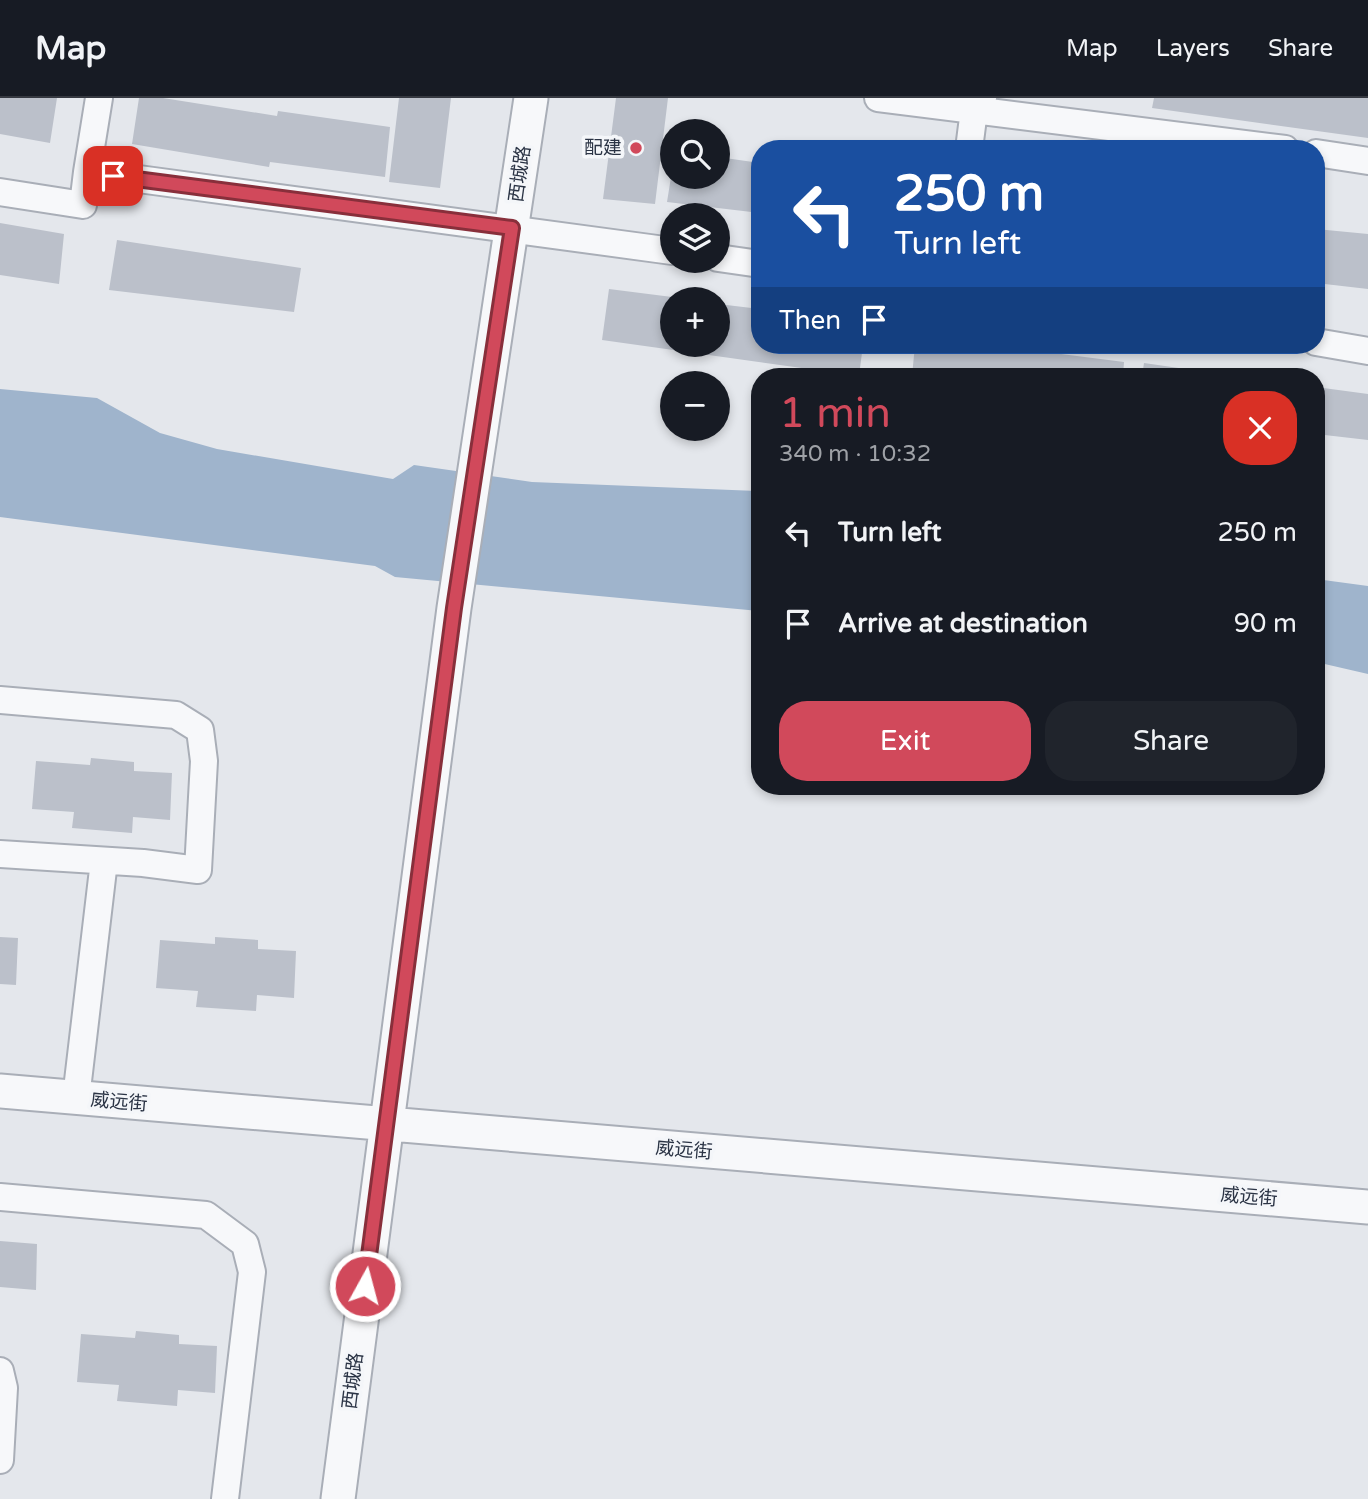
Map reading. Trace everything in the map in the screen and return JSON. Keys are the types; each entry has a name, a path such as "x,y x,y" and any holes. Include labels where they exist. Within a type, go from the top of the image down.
{"street":[{"path":"0,192 83,205 99,98"},
{"name":"西城路","path":"338,1499 454,608 531,98"},
{"path":"878,98 978,104 1209,140"},
{"path":"971,140 978,104"},
{"path":"1325,154 1368,161"},
{"path":"87,173 660,249"},
{"path":"730,260 751,263"},
{"path":"1325,344 1368,351"},
{"path":"0,700 176,715 200,730 204,761 198,870 104,860 0,854"},
{"path":"76,1098 104,860"},
{"name":"威远街","path":"0,1091 1368,1206"},
{"path":"0,1197 206,1215 245,1244 252,1272 225,1499"},
{"path":"0,1371 4,1388 0,1460"}],"water":[{"path":"0,389 97,398 160,433 217,449 393,479 414,465 532,482 751,491 751,610 395,577 375,566 0,517"},
{"path":"1325,580 1368,586 1368,674 1325,664"}],"building":[{"path":"0,98 57,98 50,143 0,134"},
{"path":"139,98 163,98 277,116 278,111 390,127 385,177 270,162 269,167 132,144"},
{"path":"399,98 451,98 440,188 389,182"},
{"name":"配建","path":"616,98 668,98 665,119 660,119 660,163 655,204 603,199"},
{"path":"1154,98 1368,98 1368,138 1152,108"},
{"path":"730,159 751,162 751,212 730,209 730,203 667,202 669,189 730,189"},
{"path":"0,223 64,234 59,284 0,275"},
{"path":"1325,230 1368,234 1368,289 1325,284"},
{"path":"117,240 301,268 294,312 109,290"},
{"path":"609,289 660,295 660,348 602,340"},
{"path":"730,305 751,308 751,354 862,354 860,368 802,368 723,357 730,357"},
{"path":"914,354 1061,354 1124,362 1124,368 913,368"},
{"path":"1144,363 1179,368 1143,368"},
{"path":"1325,388 1368,394 1368,440 1325,435"},
{"path":"91,758 134,762 134,771 172,773 170,820 133,817 132,833 72,828 74,812 32,809 36,761 90,765"},
{"path":"0,937 18,938 16,985 0,984"},
{"path":"215,937 258,940 258,949 296,951 294,998 257,995 256,1011 196,1007 198,991 156,988 160,940 215,944"},
{"path":"0,1241 37,1244 36,1290 0,1287"},
{"path":"136,1331 179,1335 179,1344 217,1346 215,1393 178,1390 177,1406 117,1401 119,1385 77,1382 81,1334 135,1338"}],"place":[{"name":"配建","path":"636,148"}],"route":[{"path":"113,176 512,228 454,608 365,1286"}]}
